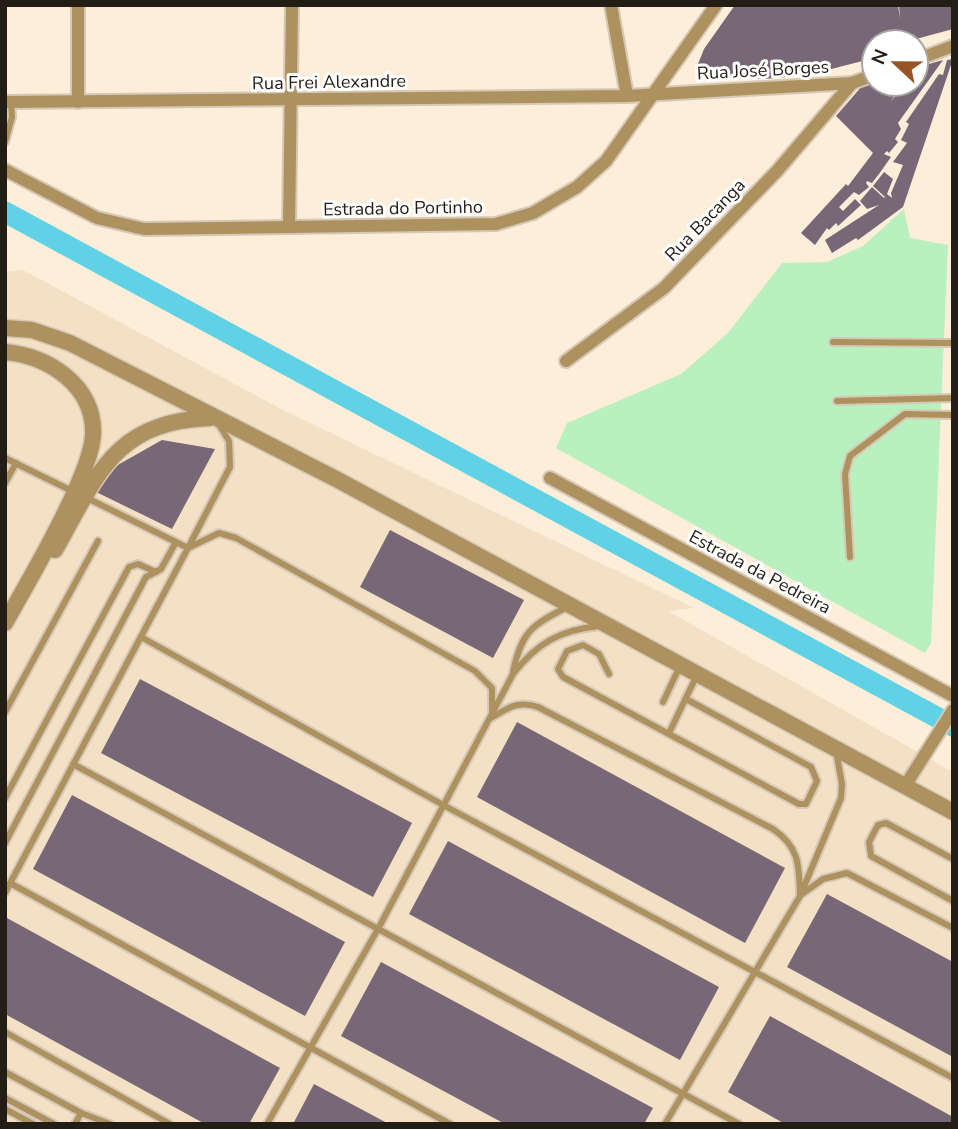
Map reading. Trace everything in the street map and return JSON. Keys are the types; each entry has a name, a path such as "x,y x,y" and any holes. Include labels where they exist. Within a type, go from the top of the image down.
{"street":[{"path":"78,5 78,102"},
{"path":"289,227 292,5"},
{"path":"611,5 627,96"},
{"name":"Estrada do Portinho","path":"5,170 73,207 122,226 144,229 471,226 496,223 533,213 577,187 606,161 716,5"},
{"path":"930,55 953,47"},
{"name":"Rua José Borges","path":"653,93 852,83 860,80"},
{"name":"Rua Bacanga","path":"566,361 664,288 777,171 852,83"},
{"name":"Rua Frei Alexandre","path":"8,102 627,96 653,93"},
{"path":"5,328 50,334 338,480 568,607 836,747 953,812"},
{"path":"5,352 35,356 72,380 84,397 92,418 93,435 79,494"},
{"path":"5,623 79,494 113,455 134,436 178,420 214,418"},
{"name":"Estrada da Pedreira","path":"550,478 953,696"},
{"path":"905,786 951,712"}],"lane":[{"path":"5,142 12,117 8,102"},
{"path":"833,342 953,343"},
{"path":"837,401 953,398"},
{"path":"849,557 845,474 850,456 905,414 953,415"},
{"path":"5,893 230,467 229,441 214,418"},
{"path":"5,458 188,548"},
{"path":"5,483 16,463"},
{"path":"188,548 219,533 236,538 475,671 492,688 490,718"},
{"path":"5,712 98,541"},
{"path":"5,843 146,577 156,572 176,542"},
{"path":"5,798 129,567 138,564 156,572"},
{"path":"267,1124 445,806 513,674 522,638 530,628 568,607"},
{"path":"513,674 539,645 556,635 605,626"},
{"path":"141,637 445,806 953,1078"},
{"path":"609,674 598,654 583,645 567,651 558,669 563,677 799,804 806,804 816,785 817,776 811,767 686,699"},
{"path":"663,702 680,666"},
{"path":"669,733 697,675"},
{"path":"490,718 516,704 526,703 538,707 773,829 792,845 799,857 800,895"},
{"path":"665,1124 800,895 841,798 842,785 836,747"},
{"path":"73,764 739,1124"},
{"path":"953,859 886,823 878,825 869,842 871,856 953,901"},
{"path":"800,895 823,879 846,873 953,928"},
{"path":"10,883 450,1124"},
{"path":"5,1032 170,1124"},
{"path":"5,1072 81,1113 110,1124"},
{"path":"5,1098 54,1124"},
{"path":"5,1109 33,1124"},
{"path":"75,1124 81,1113"}],"shaded area":[{"path":"23,270 281,409 694,608 668,611 953,772 953,1124 5,1124 5,272"}],"green space":[{"path":"904,209 910,238 948,245 931,643 925,653 556,448 567,423 681,374 728,333 782,263 827,262 863,246"}],"building":[{"path":"735,5 898,5 900,19 899,5 953,5 953,29 930,35 930,28 860,28 860,62 808,75 764,79 703,73 698,64 704,49"},
{"path":"953,59 903,207 858,240 856,238 832,253 825,240 879,205 867,209 860,201 872,187 885,197 873,186 884,172 893,179 887,194 892,198 891,193 903,165 893,162 907,143 901,140 909,124 906,122 922,98 930,98 930,87 939,74 943,75 947,60"},
{"path":"943,60 930,78 930,64"},
{"path":"860,88 860,98 893,98 890,102 894,98 916,98 898,123 901,129 895,139 898,142 889,153 887,151 884,154 891,157 872,183 867,181 869,187 859,195 854,192 839,207 843,211 855,199 861,205 838,226 836,223 829,230 827,228 815,245 801,233 846,184 848,186 873,153 836,116"},
{"path":"162,440 215,449 172,529 92,490 100,475"},
{"path":"390,530 524,600 493,658 360,587"},
{"path":"140,679 412,823 373,897 101,753"},
{"path":"517,722 785,868 745,943 477,797"},
{"path":"72,795 345,942 305,1016 33,869"},
{"path":"448,841 719,987 680,1060 409,914"},
{"path":"827,894 953,962 953,1057 787,967"},
{"path":"7,918 280,1068 249,1124 205,1124 5,1014"},
{"path":"381,962 653,1108 644,1124 505,1124 341,1036"},
{"path":"770,1016 953,1117 953,1124 785,1124 728,1092"},
{"path":"314,1084 389,1124 293,1124"}],"waterway":[{"path":"5,212 953,726"}]}
